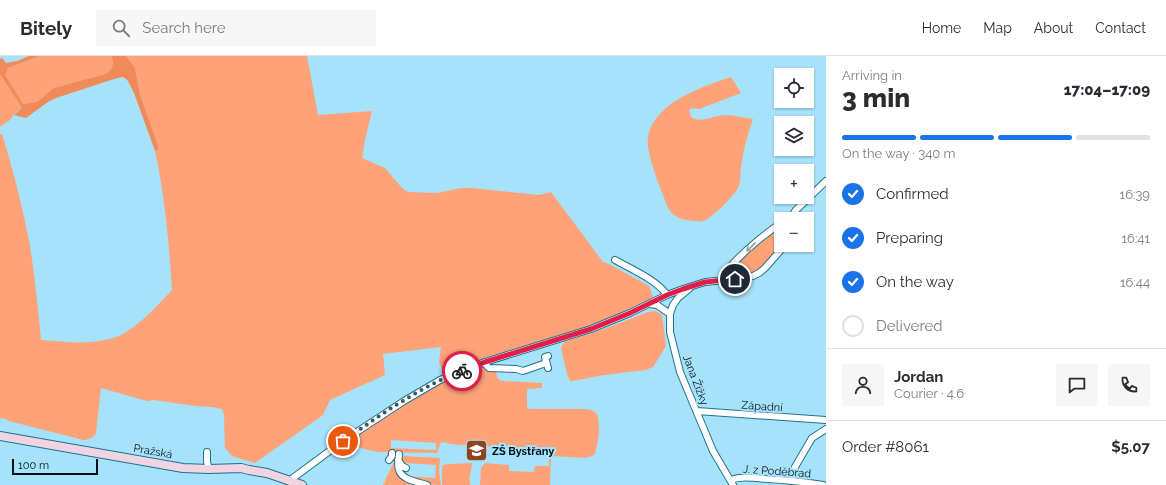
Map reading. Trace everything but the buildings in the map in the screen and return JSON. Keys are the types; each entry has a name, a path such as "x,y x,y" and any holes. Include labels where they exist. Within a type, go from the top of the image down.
{"street":[{"path":"794,212 826,181"},
{"path":"720,281 722,276 736,261 756,242 774,228"},
{"path":"287,483 343,441 404,401 440,380 485,362 591,329 630,313 667,295 695,285 705,282 747,277 759,273 770,263 779,252"},
{"path":"615,260 651,281 667,295"},
{"path":"650,304 657,305 670,314 673,305 678,298 695,285"},
{"name":"Jana Žižky","path":"670,314 670,332 680,372 713,451 732,483"},
{"path":"485,362 486,366 489,368 516,369 523,371 548,362"},
{"name":"Západní","path":"697,411 826,420"},
{"path":"791,481 795,467 812,438 826,428"},
{"name":"Pražská","path":"0,436 184,468 234,468 249,470 267,474 287,483 302,485"},
{"path":"207,452 209,469"},
{"path":"389,460 392,453"},
{"path":"406,468 402,466 399,457 399,470 405,477 427,485"},
{"name":"J. z Poděbrad","path":"732,483 740,477 824,485"}],"shaded area":[{"path":"29,56 40,56 8,68 5,75 23,104 37,102 54,88 105,74 112,67 113,62 111,56 126,56 135,68 140,94 158,146 158,150 155,151 134,93 128,81 122,77 56,98 26,118 14,115 22,108 0,74 0,59 2,58 6,63 17,61"},
{"path":"40,56 111,56 113,64 111,69 105,74 54,88 37,102 23,104 4,75 8,68"},
{"path":"126,56 307,56 318,115 372,111 362,158 385,168 402,188 408,192 437,193 461,188 539,195 551,192 603,262 649,286 654,300 591,327 445,376 439,362 441,347 383,354 385,375 330,400 323,415 255,463 232,456 225,448 224,415 222,409 212,407 153,400 147,401 101,388 96,433 89,439 85,440 9,421 3,418 0,419 0,134 2,134 10,161 30,246 41,340 92,342 102,341 121,335 141,321 172,290 166,220 155,151 158,150 158,146 140,94 136,72"},
{"path":"0,74 22,108 15,113 10,120 0,127"},
{"path":"731,77 741,93 699,109 692,108 689,110 691,117 699,120 721,115 732,115 753,119 743,155 738,188 717,212 707,219 703,221 690,221 683,219 673,214 668,208 656,178 649,155 649,133 655,120 665,109 677,100 705,86"},
{"path":"774,232 774,252 776,252 771,258 753,273 727,279 729,273 741,258"},
{"path":"655,311 662,316 666,346 653,367 646,370 570,381 561,348 564,342 607,328 648,312"},
{"path":"485,362 485,368 496,371 498,378 502,381 542,383 542,388 527,389 527,407 529,409 586,409 594,412 598,418 599,429 597,447 594,455 586,458 551,456 550,485 480,485 481,468 485,463 509,465 509,471 534,472 535,466 549,466 549,456 517,456 506,447 484,446 484,444 455,445 445,442 441,442 437,453 378,452 364,449 346,442 440,380","holes":["391,440 436,443 436,450 391,448"]},
{"path":"403,456 439,458 441,485 416,482 405,476 435,478 436,465 406,463 406,465 401,461"},
{"path":"396,457 396,470 422,485 383,485"},
{"path":"472,463 470,477 471,485 442,485 443,465"},
{"path":"400,467 404,469 406,468 405,476"}],"way so far":[{"path":"343,441 404,401 440,380 462,371"}],"place":[{"name":"ZŠ Bystřany","path":"477,451"}],"route":[{"path":"462,371 485,362 591,329 683,289 705,282 735,279"}]}
